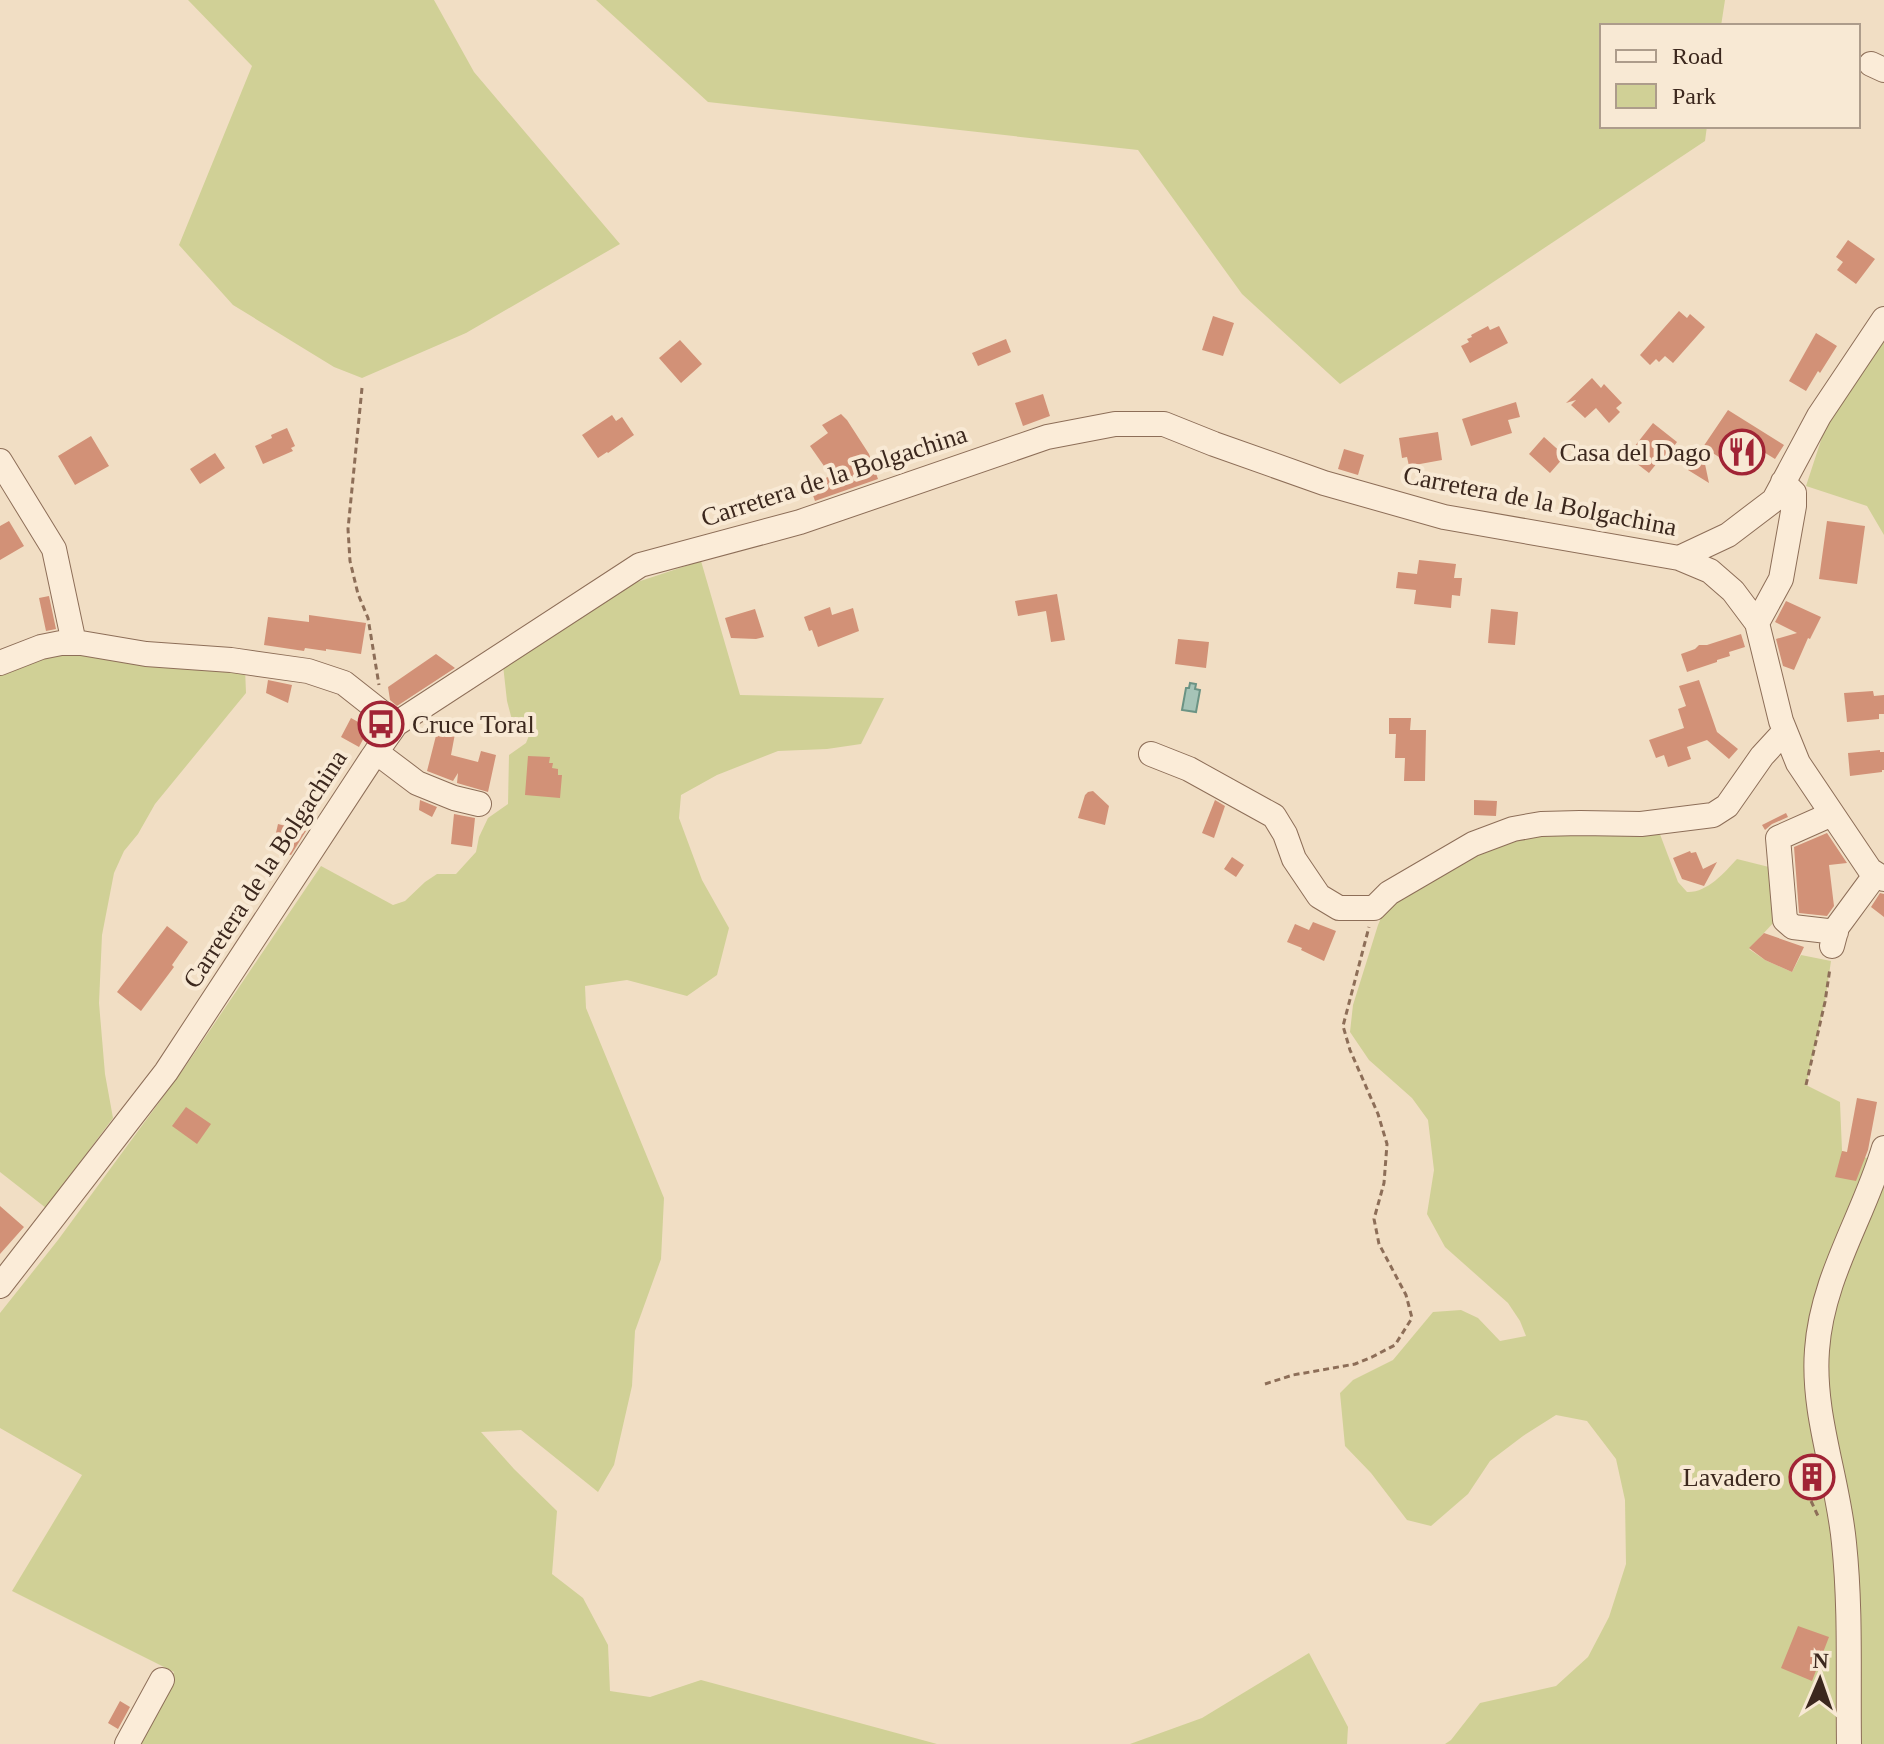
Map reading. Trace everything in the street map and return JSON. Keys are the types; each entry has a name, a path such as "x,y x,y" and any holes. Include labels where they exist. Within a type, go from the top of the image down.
{"street":[{"name":"Carretera de la Bolgachina","path":"0,1286 166,1072 396,724 640,565 800,522 1047,437 1115,424 1164,424 1324,483 1444,517 1679,558 1728,535 1774,500 1819,416 1884,319"},
{"path":"0,461 54,549 74,643"},
{"path":"1757,623 1781,579 1794,493 1783,482"},
{"path":"1679,558 1710,571 1733,591 1757,623 1781,721 1798,763 1870,870 1880,876 1837,927 1834,939 1793,927 1785,920 1778,838 1832,814"},
{"path":"0,663 41,647 74,643 308,671 344,683 396,724"},
{"path":"1151,754 1189,769 1274,816 1294,859 1319,896 1339,908 1374,908 1389,893 1473,844 1513,829 1541,824 1641,824 1713,815 1727,806 1762,756 1785,731"},
{"path":"376,752 417,783 479,804"},
{"path":"1849,1744 1844,1540 1816,1392 1817,1349 1826,1294 1884,1148"},
{"path":"127,1744 162,1680"}],"path":[{"path":"362,388 348,529 353,572 374,649 379,683 376,708"},
{"path":"1265,1384 1293,1375 1355,1364 1372,1357 1395,1345 1412,1318 1406,1295 1379,1244 1374,1219 1384,1183 1387,1144 1343,1026 1374,908"},
{"path":"1806,1085 1825,1002 1834,939"}],"green space":[{"path":"188,0 434,0 474,72 620,244 466,333 362,378 334,367 233,305 179,245 252,66"},
{"path":"596,0 1725,0 1721,24 1600,24 1600,128 1707,128 1705,141 1340,384 1242,294 1138,150 708,102"},
{"path":"1884,341 1884,535 1867,506 1806,486 1826,425"},
{"path":"701,561 740,695 884,698 861,744 778,751 717,775 681,795 679,818 702,880 729,928 717,975 687,996 627,980 585,986 586,1008 664,1198 661,1259 635,1331 632,1386 614,1465 598,1492 521,1430 481,1432 557,1511 552,1574 583,1598 608,1645 610,1691 650,1697 701,1680 937,1744 135,1744 174,1672 12,1591 82,1475 0,1428 0,1313 58,1240 185,1067 321,866 393,905 405,901 437,874 456,874 476,852 488,818 508,804 509,755 526,743 530,733 512,720 503,665 616,589"},
{"path":"58,650 245,668 246,693 155,804 124,851 114,873 102,935 99,1003 105,1074 113,1118 46,1208 0,1172 0,671"},
{"path":"1658,829 1678,882 1687,892 1708,886 1737,859 1773,868 1775,921 1749,949 1792,972 1801,955 1831,961 1806,1085 1840,1102 1842,1151 1871,1159 1884,1148 1884,1744 1445,1744 1480,1703 1556,1686 1588,1657 1609,1617 1626,1564 1625,1500 1616,1459 1587,1421 1556,1415 1490,1461 1468,1494 1431,1526 1407,1520 1371,1473 1345,1446 1340,1393 1353,1380 1393,1360 1433,1312 1461,1310 1478,1318 1500,1341 1526,1336 1508,1303 1445,1247 1427,1214 1434,1170 1428,1120 1412,1098 1369,1060 1350,1032 1353,1005 1387,904 1407,890 1516,835"},
{"path":"1309,1653 1348,1727 1347,1744 1130,1744 1202,1718"}],"shaded area":[{"path":"1190,683 1196,684 1195,689 1200,690 1196,712 1182,710 1186,688"}],"building":[{"path":"1848,240 1875,259 1856,284 1837,270 1843,262 1836,257"},
{"path":"1679,311 1687,318 1690,314 1705,327 1673,363 1665,356 1650,365 1640,355"},
{"path":"1213,316 1234,323 1223,356 1202,350"},
{"path":"1488,326 1490,330 1499,326 1508,343 1470,363 1461,346 1469,342 1467,339 1471,335"},
{"path":"1816,333 1837,346 1806,391 1789,381"},
{"path":"1006,339 1011,352 978,366 972,353"},
{"path":"680,340 702,364 681,383 659,358"},
{"path":"1592,378 1601,388 1604,384 1622,403 1616,408 1620,412 1609,423 1596,408 1585,418 1571,405 1576,400 1566,403"},
{"path":"1043,394 1050,416 1023,426 1015,403"},
{"path":"1516,402 1520,417 1508,420 1512,433 1471,446 1462,419"},
{"path":"1728,410 1784,445 1775,459 1762,451 1751,469 1747,466 1743,472 1703,447"},
{"path":"841,414 869,454 878,479 815,501 809,484 831,476 810,446 828,433 822,425"},
{"path":"612,415 616,421 622,417 634,435 598,458 582,435"},
{"path":"1653,423 1677,442 1660,465 1657,463 1649,473 1627,456"},
{"path":"287,428 295,446 291,448 293,451 263,464 255,446"},
{"path":"1438,432 1442,460 1409,466 1407,457 1402,458 1399,438"},
{"path":"91,436 109,466 75,485 58,456"},
{"path":"1544,437 1565,456 1550,473 1529,454"},
{"path":"1344,449 1364,455 1358,475 1338,469"},
{"path":"1702,450 1709,483 1688,470"},
{"path":"215,453 225,468 200,484 190,469"},
{"path":"9,521 24,546 0,560 0,526"},
{"path":"1827,521 1865,526 1857,584 1819,579"},
{"path":"1419,560 1456,564 1454,578 1462,578 1460,596 1452,595 1451,608 1414,604 1416,590 1396,588 1398,572 1417,574"},
{"path":"1057,594 1065,640 1051,642 1046,611 1018,616 1015,601"},
{"path":"49,596 56,629 46,631 39,598"},
{"path":"1786,601 1821,617 1794,670 1783,666 1776,639 1797,633 1775,622"},
{"path":"830,607 832,615 853,608 859,631 818,647 804,617"},
{"path":"755,609 764,637 731,638 725,618"},
{"path":"1491,609 1518,612 1515,645 1488,643"},
{"path":"309,615 366,623 361,654 264,645 268,617 309,622"},
{"path":"1741,634 1745,647 1729,652 1730,656 1717,662 1687,672 1681,654 1699,645"},
{"path":"1178,639 1209,642 1206,668 1175,664"},
{"path":"436,654 455,668 397,706 390,700 388,687"},
{"path":"268,680 292,685 288,703 266,693"},
{"path":"1699,680 1717,732 1738,749 1729,759 1707,740 1687,747 1691,759 1668,767 1664,755 1656,758 1649,740 1684,728 1678,709 1686,706 1679,686"},
{"path":"1873,691 1874,696 1884,695 1884,714 1879,714 1879,719 1847,722 1844,693"},
{"path":"351,718 369,728 359,747 341,737"},
{"path":"1389,718 1411,718 1410,730 1426,730 1425,781 1404,781 1405,758 1395,758 1396,734 1389,734"},
{"path":"440,720 457,723 451,755 478,762 481,751 496,755 488,792 457,783 458,773 453,781 427,771"},
{"path":"1884,752 1882,772 1850,776 1848,753"},
{"path":"528,756 550,757 552,768 558,769 558,775 562,775 560,798 525,795"},
{"path":"1093,791 1109,806 1105,825 1078,818 1085,795"},
{"path":"420,800 437,807 432,817 419,810"},
{"path":"1215,800 1225,806 1214,838 1202,833"},
{"path":"1474,800 1497,801 1496,816 1474,815"},
{"path":"1786,813 1788,817 1765,830 1762,825"},
{"path":"454,814 475,818 472,847 451,844"},
{"path":"278,824 306,831 291,855 272,850"},
{"path":"1827,833 1847,863 1829,865 1834,906 1827,916 1799,913 1794,847"},
{"path":"1690,851 1696,852 1703,869 1717,862 1704,886 1682,879 1673,858"},
{"path":"1232,857 1244,865 1236,877 1224,869"},
{"path":"1880,893 1884,894 1884,917 1871,907"},
{"path":"1313,922 1336,931 1324,961 1287,942 1295,924 1309,930"},
{"path":"167,926 188,942 172,965 174,967 141,1011 117,992"},
{"path":"1764,933 1804,947 1792,972 1765,960 1749,948"},
{"path":"1857,1098 1877,1102 1868,1150 1856,1181 1835,1177 1842,1151 1847,1152"},
{"path":"186,1107 211,1124 197,1144 172,1126"},
{"path":"0,1206 24,1227 0,1254"},
{"path":"1798,1626 1829,1637 1812,1681 1781,1668"},
{"path":"120,1701 130,1707 118,1729 108,1723"}],"place":[{"name":"Casa del Dago","path":"1742,452"},
{"name":"Cruce Toral","path":"381,724"},
{"name":"Lavadero","path":"1812,1477"}]}
